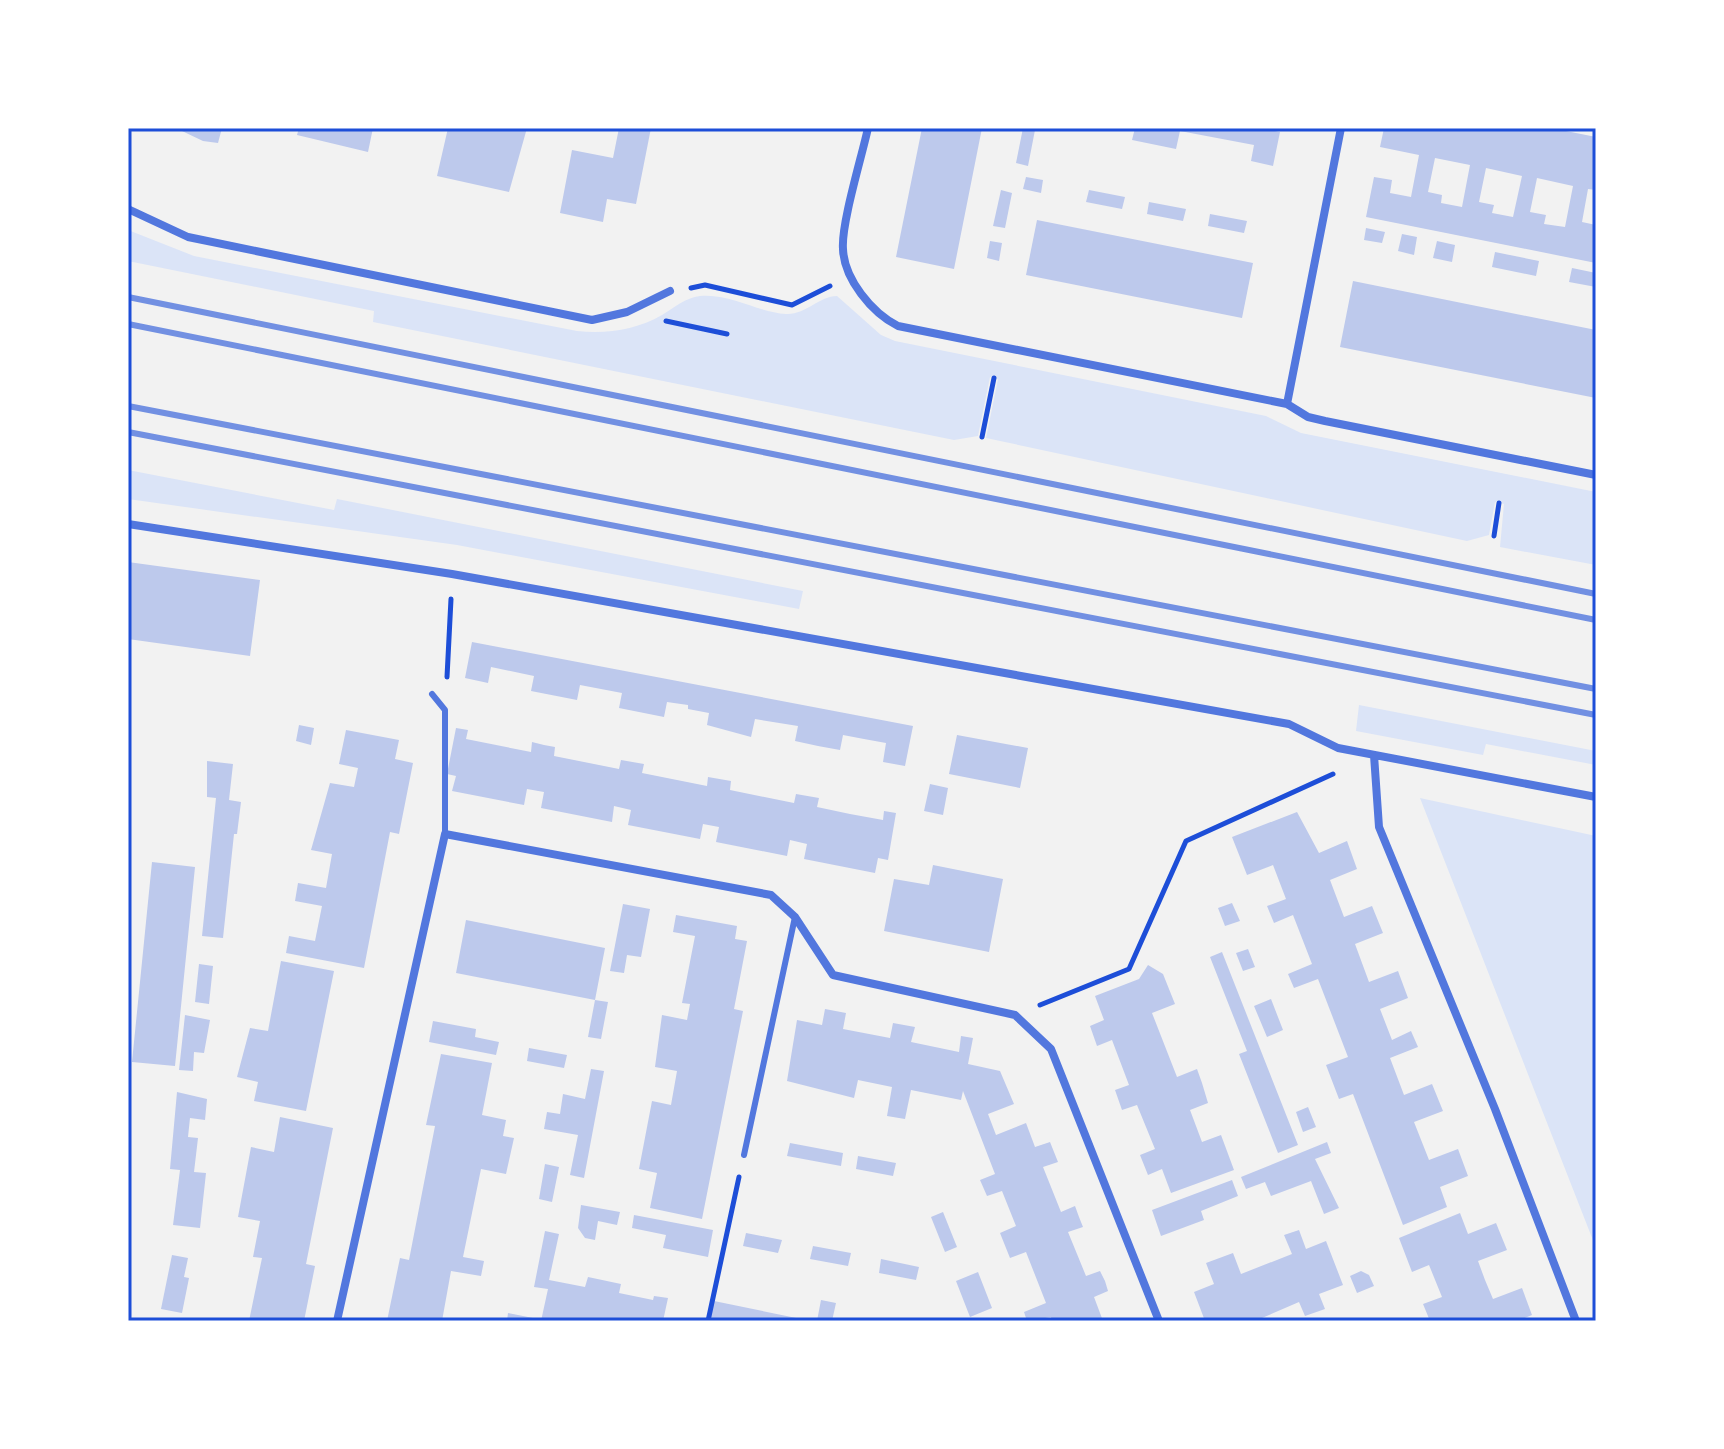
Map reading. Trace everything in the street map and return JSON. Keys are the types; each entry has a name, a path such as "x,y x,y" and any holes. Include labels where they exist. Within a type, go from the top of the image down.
{"street":[{"path":"868,128 842,248 849,273 876,311 888,321 908,329 1287,404 1296,411 1325,421 1596,475"},
{"path":"1287,404 1341,128"},
{"path":"128,209 188,237 592,320 627,312 670,291"},
{"path":"128,524 452,574 1289,724 1338,748 1596,797"},
{"path":"1374,755 1379,827 1495,1109 1576,1321"},
{"path":"337,1321 445,834 771,895 795,917 833,975 1015,1015 1051,1049 1159,1321"}],"lane":[{"path":"432,694 445,710 445,834"},
{"path":"744,1155 795,917"}],"path":[{"path":"670,291 705,285 792,305 849,273"},
{"path":"627,312 727,334"},
{"path":"982,437 994,378"},
{"path":"1494,536 1499,503"},
{"path":"445,710 452,574"},
{"path":"1015,1015 1129,969 1186,841 1374,755"},
{"path":"708,1321 744,1155"}],"shaded area":[{"path":"128,230 194,256 577,331 599,332 632,327 700,296 722,297 765,310 793,314 837,296 881,335 895,341 1266,416 1301,433 1596,492 1596,565 1500,547 1504,504 1495,502 1489,535 1467,541 986,438 998,379 990,377 978,436 954,440 373,322 374,311 128,261"},
{"path":"128,470 334,510 337,499 803,591 799,609 457,545 128,499"},
{"path":"1359,705 1596,751 1596,765 1486,744 1483,755 1356,731"},
{"path":"1420,798 1596,836 1596,1248"}],"building":[{"path":"183,128 222,128 218,143 203,141 182,131"},
{"path":"299,128 373,128 368,152 297,135"},
{"path":"448,128 527,128 509,192 437,176"},
{"path":"619,128 651,128 636,204 607,199 603,222 560,213 572,150 613,158"},
{"path":"922,128 982,128 954,269 896,257"},
{"path":"1023,128 1035,130 1028,166 1016,163"},
{"path":"1135,128 1259,128 1280,132 1273,166 1251,161 1254,145 1180,131 1176,149 1132,140"},
{"path":"1384,128 1551,128 1596,137 1596,190 1588,189 1582,222 1596,225 1596,263 1366,217 1374,177 1392,180 1390,193 1411,197 1419,155 1380,147","holes":["1435,158 1470,165 1462,207 1441,203 1442,195 1428,192","1486,168 1522,176 1513,217 1492,213 1494,205 1479,202","1537,178 1573,186 1565,227 1544,224 1546,215 1530,212"]},
{"path":"1026,177 1043,180 1041,193 1023,189"},
{"path":"1001,190 1012,193 1005,228 993,226"},
{"path":"1089,190 1125,197 1122,209 1086,202"},
{"path":"1149,202 1186,209 1183,221 1147,214"},
{"path":"1210,214 1247,221 1244,233 1208,226"},
{"path":"1037,220 1253,263 1242,318 1026,275"},
{"path":"1366,228 1385,232 1382,243 1364,240"},
{"path":"1402,234 1417,237 1414,255 1398,251"},
{"path":"990,241 1002,243 999,261 987,258"},
{"path":"1437,241 1455,245 1452,262 1433,258"},
{"path":"1495,252 1539,261 1536,276 1492,267"},
{"path":"1572,268 1596,273 1596,287 1569,282"},
{"path":"1353,281 1596,330 1596,398 1340,347"},
{"path":"128,562 260,580 250,656 128,639"},
{"path":"472,642 913,726 905,766 883,762 886,743 843,735 840,750 818,746 795,741 798,726 755,719 751,737 707,725 709,713 688,709 688,705 667,702 664,717 619,708 622,693 580,685 577,700 531,691 534,676 491,667 488,683 465,678"},
{"path":"299,725 314,728 311,745 296,741"},
{"path":"456,728 468,730 466,739 531,752 532,742 555,747 554,756 619,769 621,760 644,764 642,773 707,786 708,777 731,781 730,790 794,803 796,794 819,798 817,807 850,814 883,820 884,811 896,813 888,860 878,858 875,873 804,859 807,844 790,840 787,856 716,842 719,827 703,824 700,839 628,825 631,810 614,806 612,822 541,808 544,792 527,789 524,805 452,791 456,776 447,774"},
{"path":"346,730 399,740 395,759 413,763 399,834 390,832 364,968 286,953 289,936 315,941 322,906 295,901 298,883 326,888 332,854 311,850 330,783 354,787 358,768 339,764"},
{"path":"957,735 1028,748 1020,788 949,774"},
{"path":"207,761 233,764 229,800 241,802 237,834 234,834 223,938 202,936 216,798 207,797"},
{"path":"930,784 948,788 943,815 924,811"},
{"path":"1297,812 1319,853 1347,841 1357,869 1330,880 1344,917 1372,906 1383,933 1355,944 1369,982 1398,971 1408,998 1380,1009 1392,1040 1411,1031 1418,1047 1390,1058 1404,1095 1432,1084 1443,1111 1414,1122 1429,1160 1458,1149 1468,1176 1440,1187 1447,1207 1403,1225 1353,1094 1339,1099 1326,1065 1348,1057 1318,979 1294,988 1288,974 1312,964 1293,915 1274,923 1267,906 1286,899 1273,865 1247,875 1232,837"},
{"path":"152,862 195,867 175,1066 132,1062"},
{"path":"933,865 1003,879 989,952 884,931 894,879 929,885"},
{"path":"1232,903 1240,921 1225,926 1218,908"},
{"path":"623,904 650,909 641,957 627,955 624,973 610,971"},
{"path":"676,915 737,926 735,939 747,941 734,1009 743,1011 702,1219 650,1208 657,1173 639,1169 652,1101 671,1105 677,1071 655,1067 662,1015 687,1020 690,1004 682,1003 695,936 673,932"},
{"path":"466,920 605,948 595,1000 456,973"},
{"path":"1248,949 1255,967 1243,971 1236,953"},
{"path":"1222,952 1298,1145 1278,1153 1239,1054 1247,1051 1210,957"},
{"path":"281,961 334,971 306,1111 254,1101 258,1082 237,1077 250,1028 268,1031"},
{"path":"199,964 213,966 209,1004 195,1002"},
{"path":"1148,965 1163,974 1175,1004 1152,1013 1177,1077 1197,1069 1202,1083 1208,1103 1190,1110 1202,1142 1221,1135 1234,1170 1171,1193 1162,1169 1148,1175 1140,1155 1155,1149 1137,1105 1122,1110 1115,1090 1129,1085 1112,1040 1097,1046 1090,1026 1104,1020 1095,996 1139,979"},
{"path":"1271,999 1283,1030 1267,1037 1254,1006"},
{"path":"595,1000 608,1002 601,1039 588,1037"},
{"path":"825,1009 846,1013 843,1029 890,1038 893,1023 915,1027 911,1042 959,1052 961,1036 973,1038 968,1064 1000,1071 1014,1104 988,1114 996,1135 1026,1123 1035,1147 1050,1142 1058,1162 1043,1167 1061,1212 1075,1206 1083,1227 1068,1232 1086,1276 1100,1271 1105,1281 1108,1291 1094,1297 1103,1321 1052,1321 1051,1317 1027,1321 1024,1312 1046,1303 1026,1252 1010,1258 1000,1233 1016,1226 1002,1191 987,1196 980,1180 995,1174 963,1091 961,1100 911,1090 905,1119 887,1116 892,1087 858,1080 854,1098 787,1081 797,1020 822,1025"},
{"path":"185,1015 210,1020 204,1053 194,1052 193,1071 179,1070"},
{"path":"433,1021 476,1029 475,1037 499,1042 496,1055 429,1042"},
{"path":"529,1048 567,1055 564,1068 527,1061"},
{"path":"441,1054 492,1063 482,1115 506,1120 503,1136 514,1138 506,1174 481,1169 463,1257 484,1261 481,1276 451,1271 442,1321 387,1321 400,1258 409,1260 435,1126 426,1125"},
{"path":"591,1069 604,1071 584,1178 570,1175 578,1135 544,1129 547,1112 560,1114 563,1094 585,1099"},
{"path":"177,1092 207,1099 205,1120 190,1118 188,1137 198,1138 194,1172 206,1173 200,1228 173,1225 180,1170 170,1169"},
{"path":"1308,1107 1316,1127 1303,1132 1296,1112"},
{"path":"280,1117 333,1128 306,1264 315,1266 304,1321 249,1321 262,1258 253,1257 260,1221 238,1217 251,1147 274,1152"},
{"path":"1327,1142 1331,1153 1315,1159 1339,1208 1324,1214 1311,1181 1271,1196 1265,1182 1246,1189 1241,1177"},
{"path":"790,1143 843,1153 841,1166 787,1156"},
{"path":"858,1156 896,1163 893,1176 856,1169"},
{"path":"545,1164 559,1167 552,1202 539,1199"},
{"path":"1232,1180 1238,1196 1201,1211 1204,1220 1161,1236 1152,1210"},
{"path":"581,1205 620,1212 617,1225 598,1221 595,1240 585,1238 578,1228"},
{"path":"943,1212 957,1247 945,1252 931,1217"},
{"path":"1460,1213 1468,1234 1496,1223 1507,1250 1478,1261 1485,1280 1493,1299 1522,1288 1532,1315 1517,1321 1430,1321 1423,1304 1442,1297 1429,1265 1412,1272 1399,1238"},
{"path":"634,1215 713,1230 708,1257 663,1248 666,1235 632,1228"},
{"path":"1299,1230 1306,1249 1326,1241 1343,1285 1319,1294 1325,1309 1305,1316 1299,1302 1255,1321 1205,1321 1194,1292 1214,1284 1206,1263 1233,1253 1241,1274 1292,1254 1284,1235"},
{"path":"545,1231 559,1234 549,1280 585,1287 588,1277 621,1284 619,1293 653,1300 654,1296 668,1298 663,1321 541,1321 548,1289 534,1287"},
{"path":"746,1233 782,1240 778,1253 743,1246"},
{"path":"813,1246 851,1253 848,1266 810,1259"},
{"path":"172,1255 188,1258 184,1277 189,1278 182,1313 161,1309"},
{"path":"881,1259 919,1267 916,1280 879,1273"},
{"path":"1361,1271 1369,1275 1374,1286 1357,1293 1350,1276"},
{"path":"978,1272 992,1308 970,1317 956,1281"},
{"path":"821,1300 836,1303 832,1321 817,1321"},
{"path":"714,1301 806,1320 806,1321 710,1321"},
{"path":"508,1313 533,1318 532,1321 507,1321"}],"railway":[{"path":"128,297 1596,594"},
{"path":"128,324 1596,620"},
{"path":"128,406 1596,689"},
{"path":"128,432 1596,715"}]}
